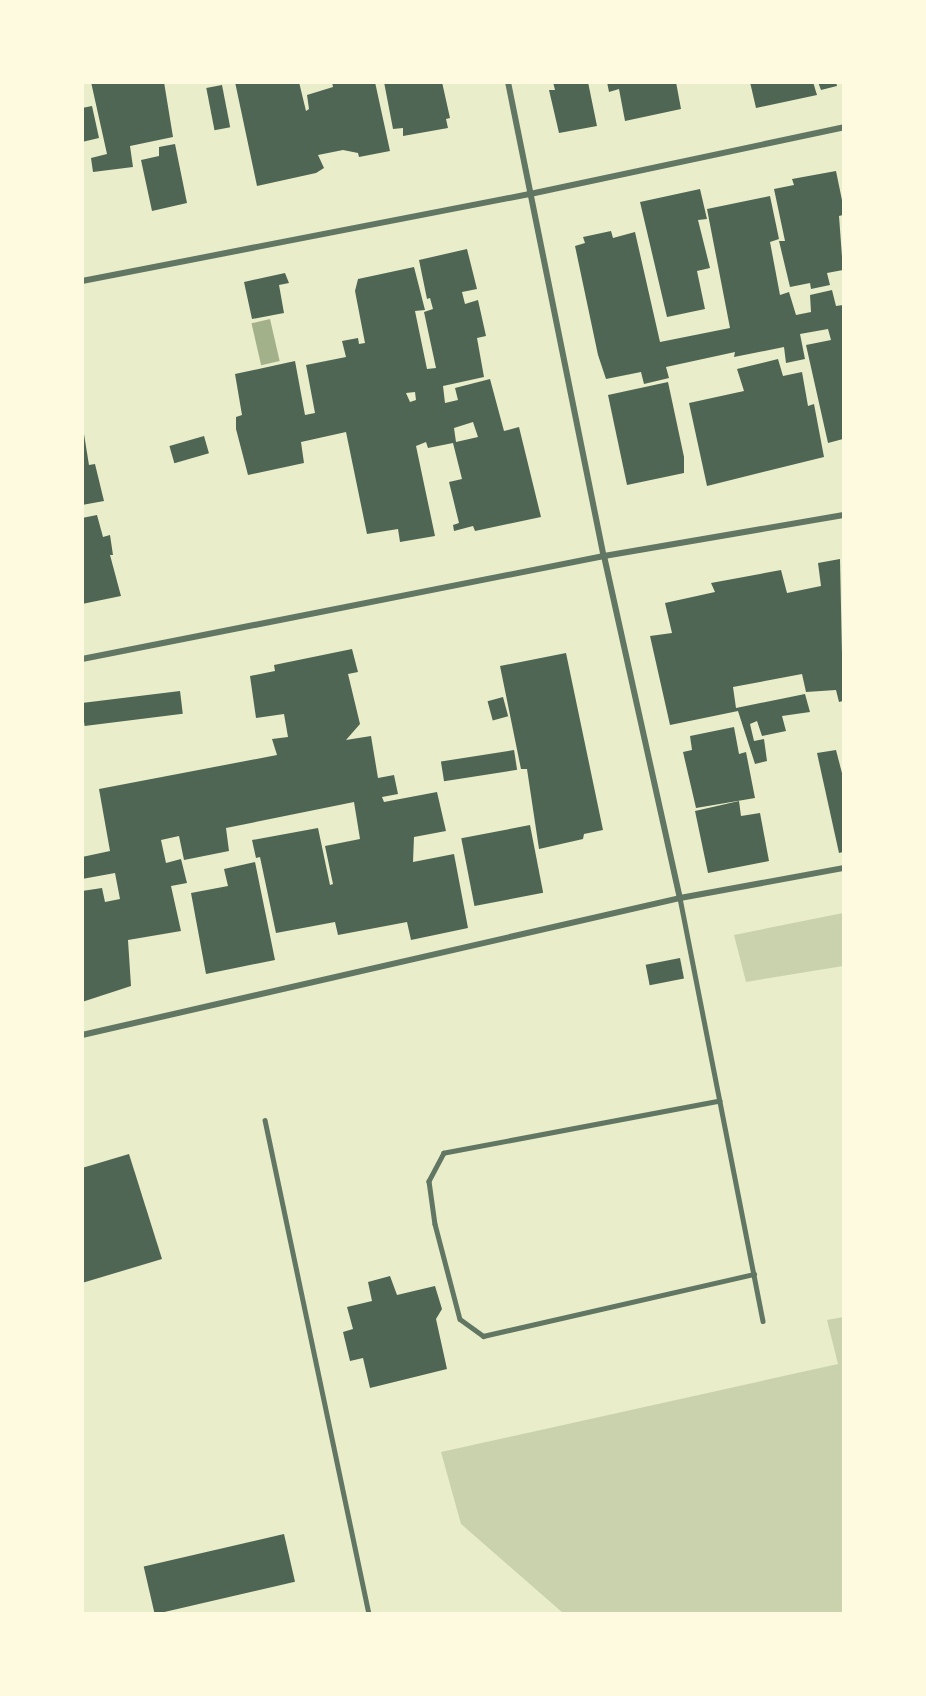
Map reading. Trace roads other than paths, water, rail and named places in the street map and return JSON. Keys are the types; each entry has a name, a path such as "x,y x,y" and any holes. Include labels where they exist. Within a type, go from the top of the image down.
{"street":[{"path":"508,82 604,556 680,898"},
{"path":"82,281 530,194 843,128"},
{"path":"82,659 604,556 843,515"},
{"path":"82,1035 680,898 843,868"}],"lane":[{"path":"680,898 763,1321"},
{"path":"720,1101 444,1153 429,1181 435,1224 460,1319 483,1336 754,1274"},
{"path":"265,1120 369,1614"}]}
